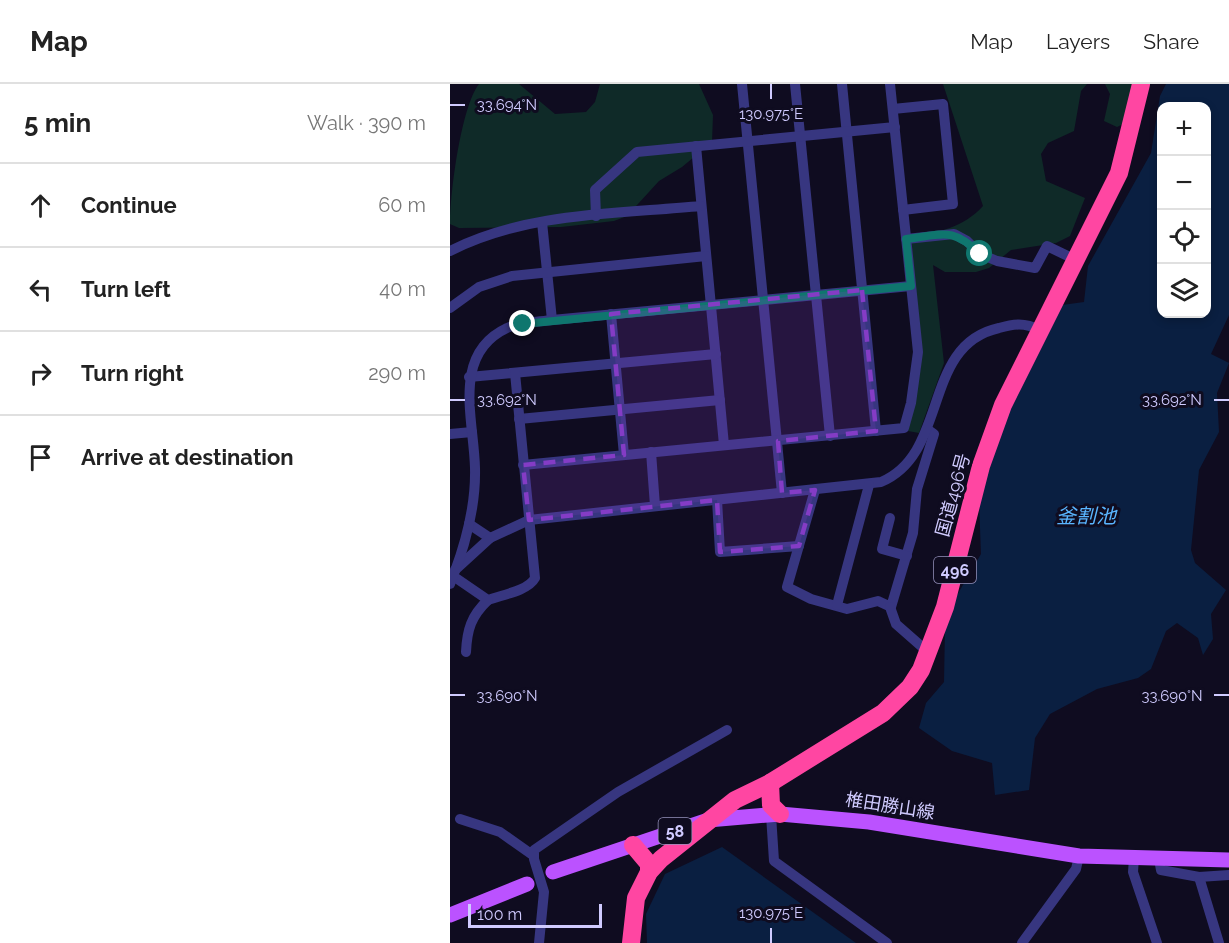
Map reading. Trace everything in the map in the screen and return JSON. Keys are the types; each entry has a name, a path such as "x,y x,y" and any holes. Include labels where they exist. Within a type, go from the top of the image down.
{"highway":[{"name":"国道496号","path":"630,943 636,898 650,872 661,859 735,800 770,783 883,713 910,687 929,653 945,607 981,466 1003,405 1119,173 1142,84"},
{"path":"770,783 771,805 776,814"},
{"path":"633,845 649,864 650,872"}],"main road":[{"name":"椎田勝山線","path":"553,872 708,820 776,814 869,822 1079,856 1229,860"},
{"path":"450,915 527,884"}],"street":[{"path":"742,84 782,493"},
{"path":"795,84 830,436"},
{"path":"842,84 876,431"},
{"path":"523,465 904,428 911,403 918,352 890,84"},
{"path":"893,109 943,104 952,204 903,210"},
{"path":"596,216 595,190 637,152 895,127"},
{"path":"696,146 724,445"},
{"path":"450,251 491,233 542,222 701,206"},
{"path":"542,222 552,320"},
{"path":"906,239 954,234 967,241 980,254 997,261 1035,268 1047,246 1074,259"},
{"path":"450,308 479,287 495,280 547,272 706,256"},
{"path":"453,577 470,524 475,469 469,377 480,351 498,334 523,324 552,320 911,286"},
{"path":"611,314 624,455"},
{"path":"453,577 490,538 529,520 869,485 891,478 908,465 919,451 952,361 970,339 985,331 1022,324 1039,330"},
{"path":"469,377 716,354"},
{"path":"466,652 467,630 476,611 488,600 532,583 535,578 515,373"},
{"path":"519,419 720,400"},
{"path":"927,429 934,434 933,441 917,489 913,533 890,607 896,624 929,653"},
{"path":"450,434 472,432"},
{"path":"651,453 655,506"},
{"path":"837,605 869,485"},
{"path":"814,490 787,587 811,599 847,609 878,601 890,607"},
{"path":"717,500 720,552 799,546"},
{"path":"890,518 882,549 907,556"},
{"path":"470,524 490,538"},
{"path":"453,577 488,600"},
{"path":"538,943 544,892 534,850 618,792 727,730"},
{"path":"776,814 774,861 887,943"},
{"path":"460,819 500,832 534,856"},
{"path":"1022,943 1076,869 1079,856"},
{"path":"1134,858 1133,872 1157,943"},
{"path":"1159,859 1161,870 1199,877 1229,875"},
{"path":"1199,877 1219,943"}],"highlighted area":[{"path":"862,290 876,431 778,441 782,493 815,490 799,546 720,552 717,500 529,520 523,465 624,455 611,314"}],"green space":[{"path":"479,84 519,84 555,114 586,112 595,102 600,84 699,84 713,115 712,142 682,167 659,181 627,216 614,221 561,227 459,228 450,224 454,172 467,111"},
{"path":"943,84 1087,84 1081,91 1074,131 1048,143 1041,154 1046,181 1085,198 1070,236 1056,243 1011,250 989,268 976,272 945,272 933,265 944,363 919,433 908,431 921,366 911,237 959,224 983,206"},
{"path":"1105,84 1135,84 1129,121 1117,127 1104,121 1110,94"}],"water":[{"name":"釜割池","path":"1166,84 1229,84 1229,315 1211,354 1229,363 1217,393 1219,432 1199,470 1191,550 1195,563 1226,590 1211,614 1213,639 1203,655 1198,638 1177,623 1166,631 1151,669 1138,678 1097,689 1050,714 1035,738 1029,790 995,795 992,763 952,751 919,728 926,703 944,682 945,627 953,602 981,554 979,501 1006,414 1062,305 1084,302 1088,266 1151,153 1157,115 1157,318 1211,318 1211,102 1159,102"},
{"path":"722,847 856,943 647,943 646,914 665,874"}],"route":[{"path":"523,324 911,286 906,239 954,234 967,241 980,254"}]}
